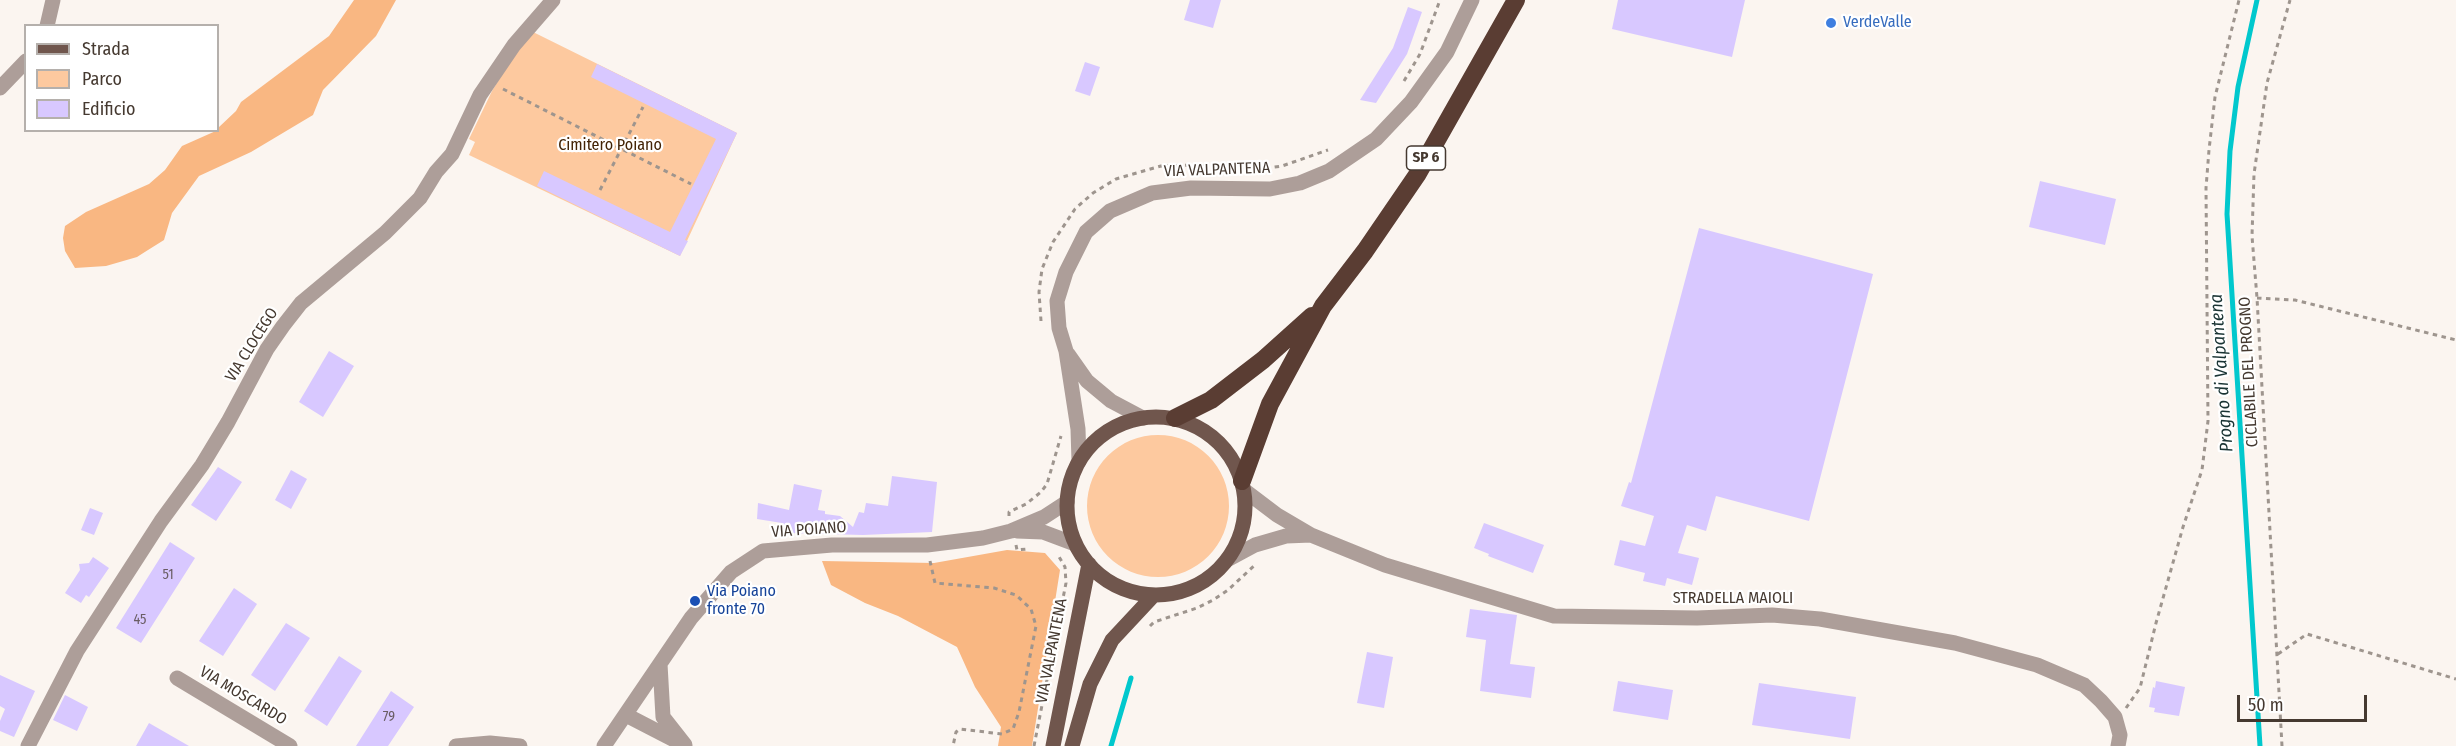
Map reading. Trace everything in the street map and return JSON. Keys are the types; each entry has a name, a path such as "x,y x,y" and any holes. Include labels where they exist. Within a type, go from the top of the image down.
{"highway":[{"name":"SP 6","path":"1323,306 1365,251 1417,175 1516,0"},
{"name":"VIA VALPANTENA","path":"1175,418 1210,400 1263,360 1323,306"},
{"name":"VIA VALPANTENA","path":"1243,486 1270,404 1323,306"}],"main road":[{"name":"VIA VALPANTENA","path":"1143,418 1175,418 1196,426 1217,440 1230,456 1243,486 1246,508 1244,526 1238,543 1228,558 1203,582 1171,594 1154,595 1130,591 1107,580 1089,564 1075,544 1069,523 1067,502 1070,481 1078,462 1090,445 1106,432 1124,423 1143,418"},
{"name":"VIA VALPANTENA","path":"1053,746 1089,564"},
{"path":"1072,746 1090,684 1112,640 1154,595"}],"street":[{"path":"47,24 53,0"},
{"name":"VIA CLOCEGO","path":"28,746 77,651 161,521 202,465 282,326 301,303 385,233 420,198 436,172 452,154 480,95 514,45 553,0"},
{"name":"VIA VALPANTENA","path":"1078,462 1078,429 1066,351 1059,328 1057,302 1066,272 1086,232 1110,211 1152,193 1191,188 1270,189 1300,183 1329,171 1376,140 1411,102 1447,52 1472,0"},
{"path":"0,88 24,63"},
{"name":"VIA VALPANTENA","path":"1066,351 1087,381 1111,400 1143,418"},
{"name":"STRADELLA MAIOLI","path":"1243,486 1276,515 1311,535 1384,565 1554,616 1697,618 1772,615 1830,621 1955,643 2037,664 2074,680 2084,685 2115,717"},
{"name":"VIA POIANO","path":"1011,531 1044,517 1067,502"},
{"name":"VIA POIANO","path":"602,746 626,715 691,618 731,572 763,551 832,545 927,545 1011,531 1043,532 1075,544"},
{"name":"STRADELLA MAIOLI","path":"1228,558 1255,545 1286,536 1311,535"},
{"path":"660,664 663,717 685,746"},
{"name":"VIA MOSCARDO","path":"177,678 291,746"},
{"path":"626,715 685,746"},
{"path":"2115,717 2120,735 2118,746"},
{"path":"456,746 490,743 520,746"}],"path":[{"path":"1400,88 1420,54 1440,0"},
{"path":"2115,717 2130,705 2140,688 2159,612 2202,470 2208,421 2206,188 2215,97 2239,0"},
{"name":"CICLABILE DEL PROGNO","path":"2282,746 2252,236 2254,174 2267,83 2290,0"},
{"path":"500,88 691,184"},
{"path":"600,190 643,107"},
{"path":"1041,324 1039,292 1042,269 1050,251 1075,209 1093,193 1116,179 1140,170 1161,166 1191,165 1255,170 1282,166 1335,148"},
{"path":"2257,298 2295,300 2456,340"},
{"path":"1009,512 1026,504 1047,484 1061,435"},
{"path":"927,545 935,583 1007,591 1024,600 1031,609 1036,626 1019,712 1013,729 1002,734 960,729 956,732 952,746"},
{"path":"1017,550 1036,548"},
{"path":"1034,746 1066,583 1065,567 1058,555 1053,552"},
{"path":"1147,628 1154,622 1197,608 1213,600 1263,559"},
{"path":"2277,654 2307,634 2456,679"}],"green space":[{"name":"Cimitero Poiano","path":"529,30 737,133 680,256 469,155 475,142 469,139 492,91"},
{"path":"1158,435 1185,441 1208,456 1223,479 1229,506 1223,533 1208,556 1185,571 1158,577 1131,571 1108,556 1093,533 1087,506 1093,479 1108,456 1131,441"}],"shaded area":[{"path":"354,0 396,0 376,36 323,90 313,115 251,152 199,176 172,213 164,240 137,257 106,266 75,268 65,251 63,238 65,226 86,212 149,184 165,170 182,146 214,132 219,132 219,127 236,111 241,102 329,36"},
{"path":"1007,550 1045,553 1060,570 1032,746 998,746 1001,727 975,687 957,647 831,585 822,561 934,563"}],"building":[{"path":"1190,0 1221,0 1213,28 1184,20"},
{"path":"1618,0 1745,0 1732,57 1612,29"},
{"path":"1408,7 1422,12 1407,54 1376,103 1360,100 1393,48"},
{"path":"1085,62 1100,67 1090,96 1075,91"},
{"path":"597,64 737,133 685,240 688,241 680,256 537,186 544,171 670,232 716,139 591,77"},
{"path":"2040,181 2116,199 2105,245 2029,227"},
{"path":"1699,228 1873,274 1809,521 1716,496 1706,531 1687,525 1678,553 1699,558 1692,585 1667,578 1665,586 1643,581 1645,573 1614,565 1620,540 1645,546 1654,516 1621,506 1629,482 1631,483"},
{"path":"329,351 354,366 323,417 299,402"},
{"path":"218,467 242,482 216,521 191,505"},
{"path":"291,470 307,479 291,509 275,500"},
{"path":"892,476 937,482 932,532 863,535 788,533 788,526 781,526 782,523 757,519 758,503 789,510 794,484 822,490 818,510 825,511 825,514 840,516 853,527 859,512 864,513 866,503 888,506"},
{"path":"90,508 103,513 94,535 81,530"},
{"path":"1484,523 1544,545 1533,573 1488,556 1489,554 1474,548"},
{"path":"170,542 195,558 141,643 116,628"},
{"path":"93,557 109,568 89,597 86,595 81,603 65,593 80,570 79,564 89,563"},
{"path":"234,588 257,604 223,656 199,641"},
{"path":"1470,609 1517,615 1510,664 1535,667 1531,698 1480,691 1486,640 1466,637"},
{"path":"286,623 310,638 275,691 251,675"},
{"path":"1367,652 1393,657 1384,708 1357,703"},
{"path":"339,656 362,671 327,726 304,711"},
{"path":"0,675 35,691 14,737 0,731 0,721 5,709 0,706"},
{"path":"1618,681 1673,690 1668,720 1613,711"},
{"path":"2156,681 2185,687 2179,716 2154,712 2155,708 2149,707"},
{"path":"1759,683 1856,697 1850,739 1752,725"},
{"path":"391,691 414,707 388,746 356,746"},
{"path":"65,695 88,707 77,731 53,720"},
{"path":"149,723 189,746 136,746"}],"waterway":[{"name":"Progno di Valpantena","path":"2257,0 2238,87 2230,151 2227,214 2260,746"},
{"path":"1111,746 1131,678"}],"place":[{"name":"VerdeValle","path":"1831,23"},
{"name":"Via Poiano fronte 70","path":"695,601"}]}
